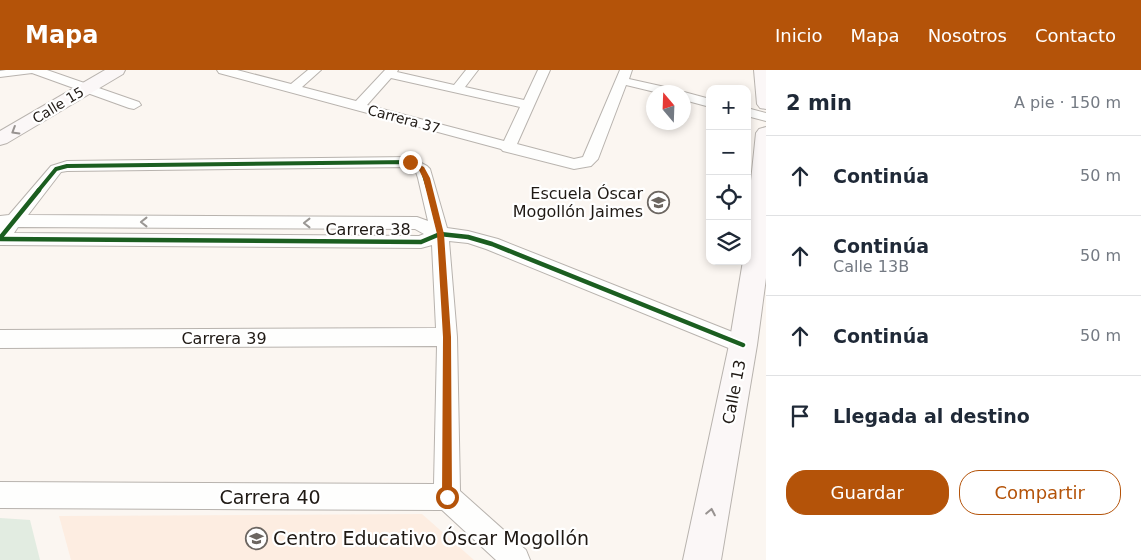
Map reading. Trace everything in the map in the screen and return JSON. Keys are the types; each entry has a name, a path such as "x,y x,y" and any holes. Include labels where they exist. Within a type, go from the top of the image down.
{"street":[{"path":"4,74 29,70"},
{"path":"35,70 134,105"},
{"name":"Calle 15","path":"0,139 117,70"},
{"name":"Carrera 37","path":"223,70 508,148 574,164 586,163 590,159 624,75"},
{"path":"293,89 315,70"},
{"path":"457,89 472,70"},
{"path":"508,148 544,70"},
{"path":"762,70 766,104"},
{"path":"358,107 390,72 528,106"},
{"path":"624,75 650,85"},
{"path":"691,98 706,102"},
{"path":"751,113 766,117"},
{"name":"Calle 13","path":"702,560 743,345 760,267 766,133"},
{"path":"0,238 7,222 56,169 68,166 410,162 422,169 440,234 447,337 447,497 516,560"},
{"path":"7,222 417,223 440,234"},
{"name":"Carrera 38","path":"0,238 421,242 440,234 468,237 492,244 743,345"},
{"name":"Carrera 39","path":"0,339 447,337"},
{"name":"Carrera 40","path":"0,495 447,497"}],"shaded area":[{"name":"Centro Educativo Óscar Mogollón","path":"422,514 474,560 71,560 59,516"},
{"path":"0,518 30,520 40,560 0,560"}],"cycle path":[{"path":"0,238 56,169 67,166 410,162 422,169 426,178 440,234 447,337 447,497"},
{"path":"0,239 421,242 440,234 468,237 492,244 743,345"}],"place":[{"name":"Escuela Óscar Mogollón Jaimes","path":"659,202"},
{"name":"Centro Educativo Óscar Mogollón","path":"257,538"}],"route":[{"path":"410,162 422,169 426,178 440,234 447,337 447,497"}]}
